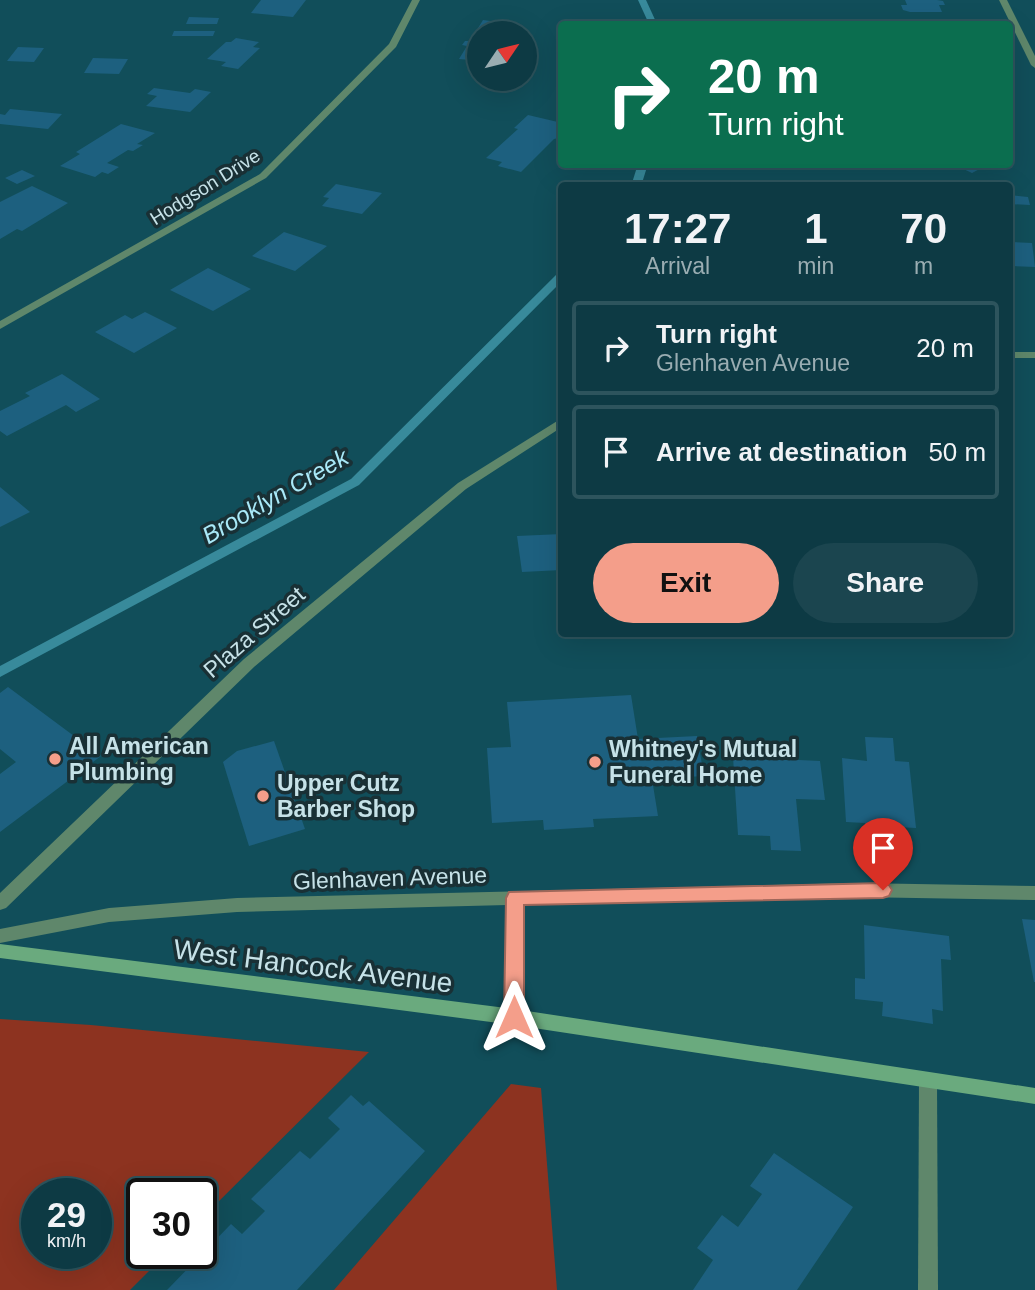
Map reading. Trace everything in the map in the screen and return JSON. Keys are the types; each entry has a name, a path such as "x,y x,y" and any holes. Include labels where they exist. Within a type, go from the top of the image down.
{"street":[{"name":"Hodgson Drive","path":"0,326 263,176 393,45 416,0"},
{"path":"1003,0 1035,65"},
{"path":"1013,355 1035,355"},
{"name":"Plaza Street","path":"0,903 249,663 462,486 558,425"},
{"name":"Glenhaven Avenue","path":"0,936 122,914 237,905 857,890 1035,893"},
{"path":"514,1017 515,898"},
{"name":"West Hancock Avenue","path":"0,951 514,1017 1035,1096"},
{"path":"928,1081 928,1290"}],"shaded area":[{"path":"0,1019 91,1025 369,1052 217,1203 217,1178 126,1178 126,1269 151,1269 130,1290 0,1290"},
{"path":"511,1084 541,1088 557,1290 334,1290"}],"building":[{"path":"261,0 306,0 293,17 251,13"},
{"path":"905,0 937,0 943,1 945,5 939,5 942,12 910,12 903,10 901,5 907,5"},
{"path":"189,17 219,18 217,24 186,24"},
{"path":"174,31 215,31 213,36 172,36"},
{"path":"236,38 259,42 253,47 260,48 238,69 221,66 226,62 207,59 226,42"},
{"path":"467,46 467,60 459,59"},
{"path":"18,47 44,48 34,62 7,61"},
{"path":"93,58 128,59 119,74 84,73"},
{"path":"154,88 190,93 195,89 211,92 190,112 146,106 157,96 147,94"},
{"path":"10,109 62,114 48,129 0,124 0,114 5,115"},
{"path":"528,115 558,122 558,138 521,172 498,166 502,162 486,158 518,129 514,128"},
{"path":"121,124 155,133 137,144 143,145 133,151 128,150 107,163 119,167 108,174 102,172 95,177 60,166 80,154 76,152"},
{"path":"961,168 981,168 972,173"},
{"path":"22,170 35,176 17,184 5,178"},
{"path":"336,184 382,193 362,214 322,206 329,198 323,197"},
{"path":"32,186 68,203 22,231 17,229 0,239 0,202"},
{"path":"1013,195 1028,197 1030,205 1013,204"},
{"path":"284,232 327,246 295,271 252,256"},
{"path":"1013,242 1032,243 1035,267 1013,266"},
{"path":"208,268 251,289 213,311 170,290"},
{"path":"145,312 177,328 134,353 95,332 125,315 132,319"},
{"path":"62,374 100,399 76,412 66,405 7,436 0,431 0,411 30,396 25,393"},
{"path":"0,487 30,512 0,527"},
{"path":"558,534 558,570 522,572 517,536"},
{"name":"All American Plumbing","path":"8,687 101,756 0,832 0,774 16,762 0,749 0,693"},
{"name":"Whitney's Mutual Funeral Home","path":"631,695 638,739 697,736 704,776 652,779 658,816 593,819 594,827 544,830 543,820 492,823 487,748 511,747 507,702"},
{"path":"865,737 893,738 895,761 909,762 916,828 896,827 896,837 867,835 865,823 846,822 842,758 867,761"},
{"name":"Upper Cutz Barber Shop","path":"274,741 305,829 249,846 223,762 237,751"},
{"path":"733,757 820,761 825,800 796,799 801,851 771,850 770,836 738,835"},
{"path":"1022,919 1035,920 1035,982 1034,982"},
{"path":"864,925 949,936 951,960 941,959 943,1011 932,1009 933,1024 882,1016 883,1002 855,999 855,978 865,979"},
{"path":"351,1095 363,1106 369,1101 425,1151 297,1290 167,1290 187,1269 217,1269 217,1238 231,1224 242,1234 265,1211 251,1199 300,1151 310,1159 340,1129 328,1118"},
{"path":"774,1153 853,1207 797,1290 693,1290 713,1260 697,1248 722,1215 738,1227 762,1194 750,1186"}],"waterway":[{"name":"Brooklyn Creek","path":"642,0 652,21"},
{"name":"Brooklyn Creek","path":"637,182 642,168"},
{"name":"Brooklyn Creek","path":"0,672 355,482 558,279"}],"place":[{"name":"All American Plumbing","path":"55,759"},
{"name":"Whitney's Mutual Funeral Home","path":"595,762"},
{"name":"Upper Cutz Barber Shop","path":"263,796"}],"route":[{"path":"514,1017 515,898 883,890"}]}
